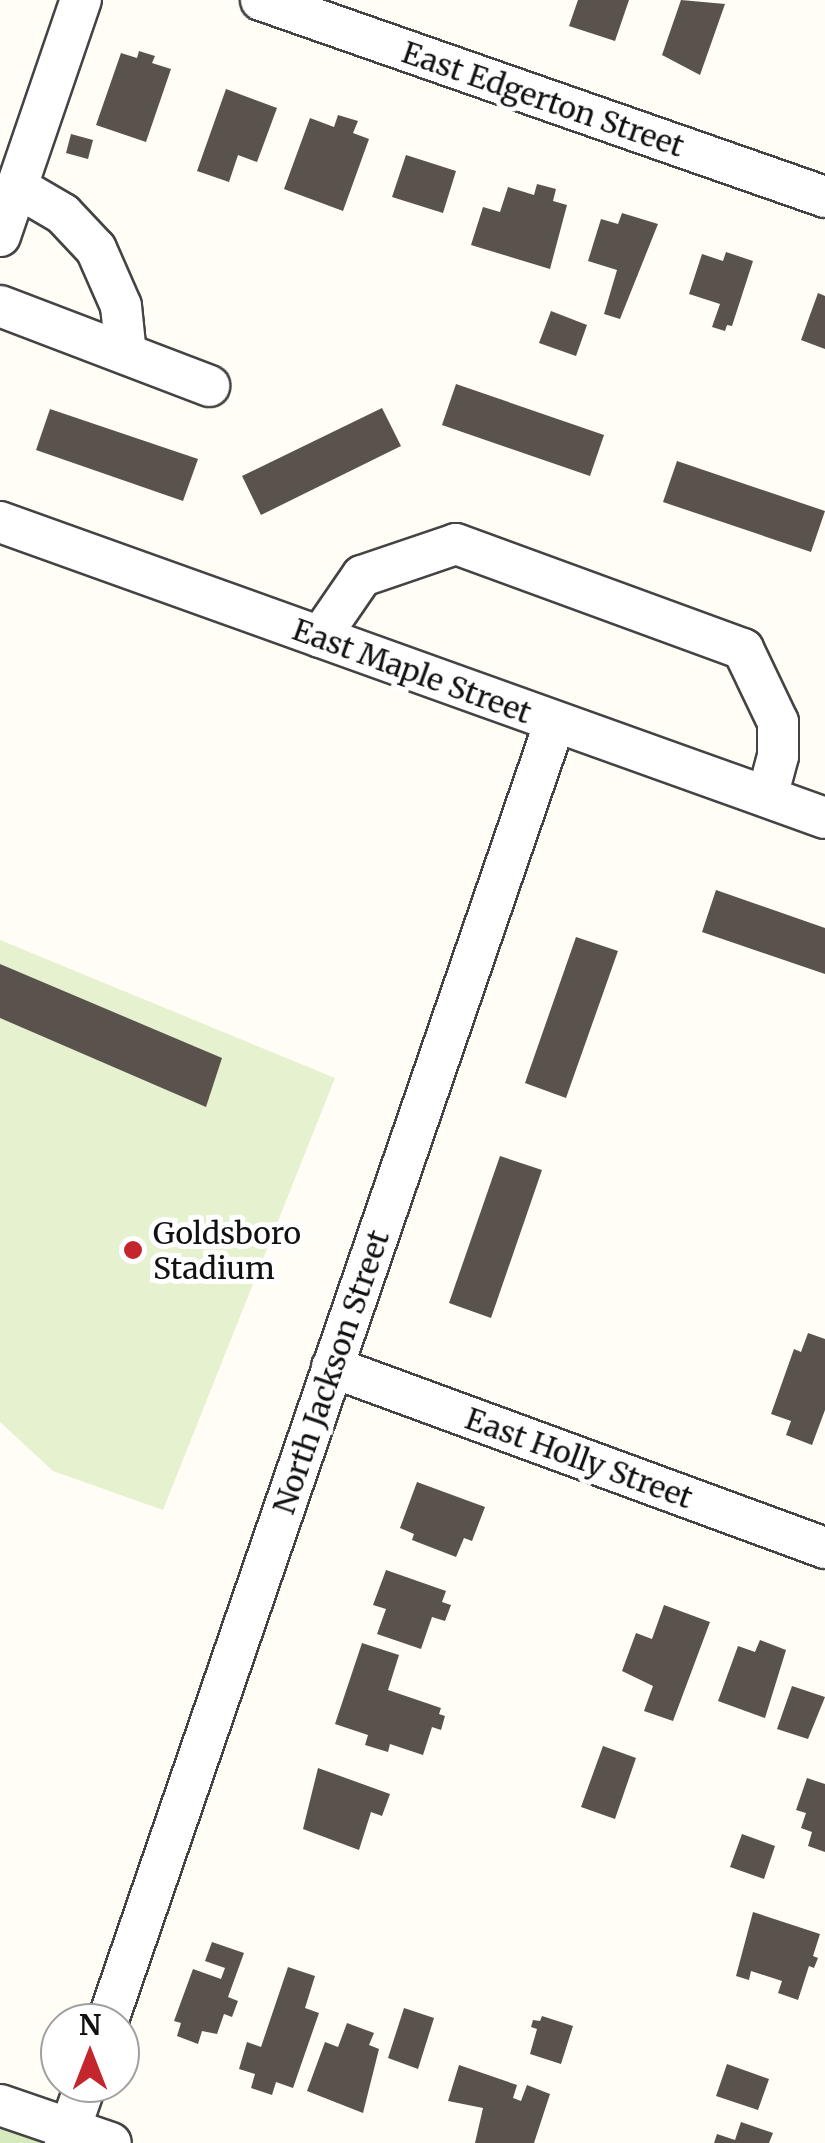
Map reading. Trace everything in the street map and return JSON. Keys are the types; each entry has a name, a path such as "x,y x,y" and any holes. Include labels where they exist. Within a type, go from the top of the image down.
{"street":[{"path":"0,236 80,0"},
{"name":"East Edgerton Street","path":"261,0 825,197"},
{"path":"17,187 63,214 96,249 121,306 126,354"},
{"path":"0,306 209,386"},
{"name":"East Maple Street","path":"0,522 825,818"},
{"path":"320,637 362,576 456,544 743,649 778,722 778,756 767,797"},
{"name":"North Jackson Street","path":"114,2003 554,722"},
{"name":"East Holly Street","path":"332,1367 825,1548"},
{"path":"67,2136 79,2103"},
{"path":"0,2105 67,2136 111,2143"}],"green space":[{"name":"Goldsboro Stadium","path":"0,940 335,1078 163,1510 53,1471 0,1422"},
{"path":"0,2105 65,2143 0,2143"}],"building":[{"path":"578,0 629,0 615,41 569,26"},
{"path":"681,0 725,4 700,75 662,55"},
{"path":"139,51 155,56 152,63 171,69 146,142 96,125 121,53 137,58"},
{"path":"226,89 277,108 257,162 238,155 229,182 197,171"},
{"path":"338,115 358,121 353,133 369,139 343,211 284,189 310,118 334,127"},
{"path":"71,134 93,140 88,159 66,153"},
{"path":"406,155 456,171 443,213 392,197"},
{"path":"537,184 556,189 553,201 567,205 550,269 471,245 483,207 500,212 508,187 534,195"},
{"path":"622,213 658,224 620,319 604,314 617,270 588,261 601,219 618,224"},
{"path":"726,252 753,261 732,326 727,325 725,331 712,327 720,304 689,294 702,254 723,261"},
{"path":"818,293 825,296 825,349 801,340"},
{"path":"551,311 587,325 576,356 539,343"},
{"path":"456,384 604,435 590,476 442,425"},
{"path":"382,408 401,446 261,515 242,476"},
{"path":"50,409 198,459 183,501 36,450"},
{"path":"677,461 825,511 811,552 663,502"},
{"path":"716,890 825,928 825,974 702,932"},
{"path":"576,937 618,951 566,1098 525,1083"},
{"path":"0,964 222,1058 206,1107 0,1018"},
{"path":"500,1156 542,1170 491,1318 449,1303"},
{"path":"808,1333 825,1339 825,1410 812,1445 786,1435 791,1421 771,1414 794,1349 801,1352"},
{"path":"417,1482 485,1507 472,1541 464,1538 456,1557 412,1540 414,1534 400,1528"},
{"path":"386,1570 446,1591 442,1602 451,1605 445,1621 432,1617 421,1649 377,1634 386,1609 373,1605"},
{"path":"664,1605 710,1622 673,1721 644,1711 653,1686 622,1671 636,1633 652,1639"},
{"path":"760,1640 786,1650 765,1718 718,1701 738,1646 755,1652"},
{"path":"362,1643 399,1655 388,1690 441,1708 439,1714 445,1716 441,1730 432,1727 423,1755 390,1744 388,1752 365,1745 368,1735 335,1724"},
{"path":"792,1686 825,1697 808,1739 777,1729"},
{"path":"603,1746 636,1758 615,1819 581,1807"},
{"path":"318,1768 390,1794 382,1816 371,1812 359,1850 303,1829"},
{"path":"807,1778 825,1784 825,1852 808,1846 812,1832 801,1828 806,1813 796,1810"},
{"path":"742,1834 775,1846 764,1879 730,1867"},
{"path":"753,1912 820,1934 813,1956 818,1958 814,1968 809,1966 798,2000 778,1993 782,1981 751,1971 749,1980 736,1976"},
{"path":"212,1942 244,1953 228,1997 238,2001 232,2017 224,2014 217,2034 202,2031 198,2044 177,2036 181,2023 174,2021 193,1969 221,1979 225,1968 205,1961"},
{"path":"288,1967 315,1976 305,2008 319,2013 293,2088 276,2082 272,2095 251,2088 255,2074 239,2069 247,2042 261,2047"},
{"path":"404,2008 434,2018 418,2069 388,2058"},
{"path":"542,2016 573,2026 561,2064 530,2054 537,2029 531,2027 533,2020 540,2021"},
{"path":"347,2023 374,2033 369,2045 379,2049 363,2113 307,2091 325,2042 338,2047"},
{"path":"727,2064 769,2079 758,2110 716,2096"},
{"path":"459,2065 517,2085 513,2098 521,2101 527,2085 550,2094 534,2143 475,2143 483,2108 448,2101"},
{"path":"741,2122 773,2133 769,2143 714,2143 717,2134 735,2140"}],"place":[{"name":"Goldsboro Stadium","path":"133,1250"}]}
